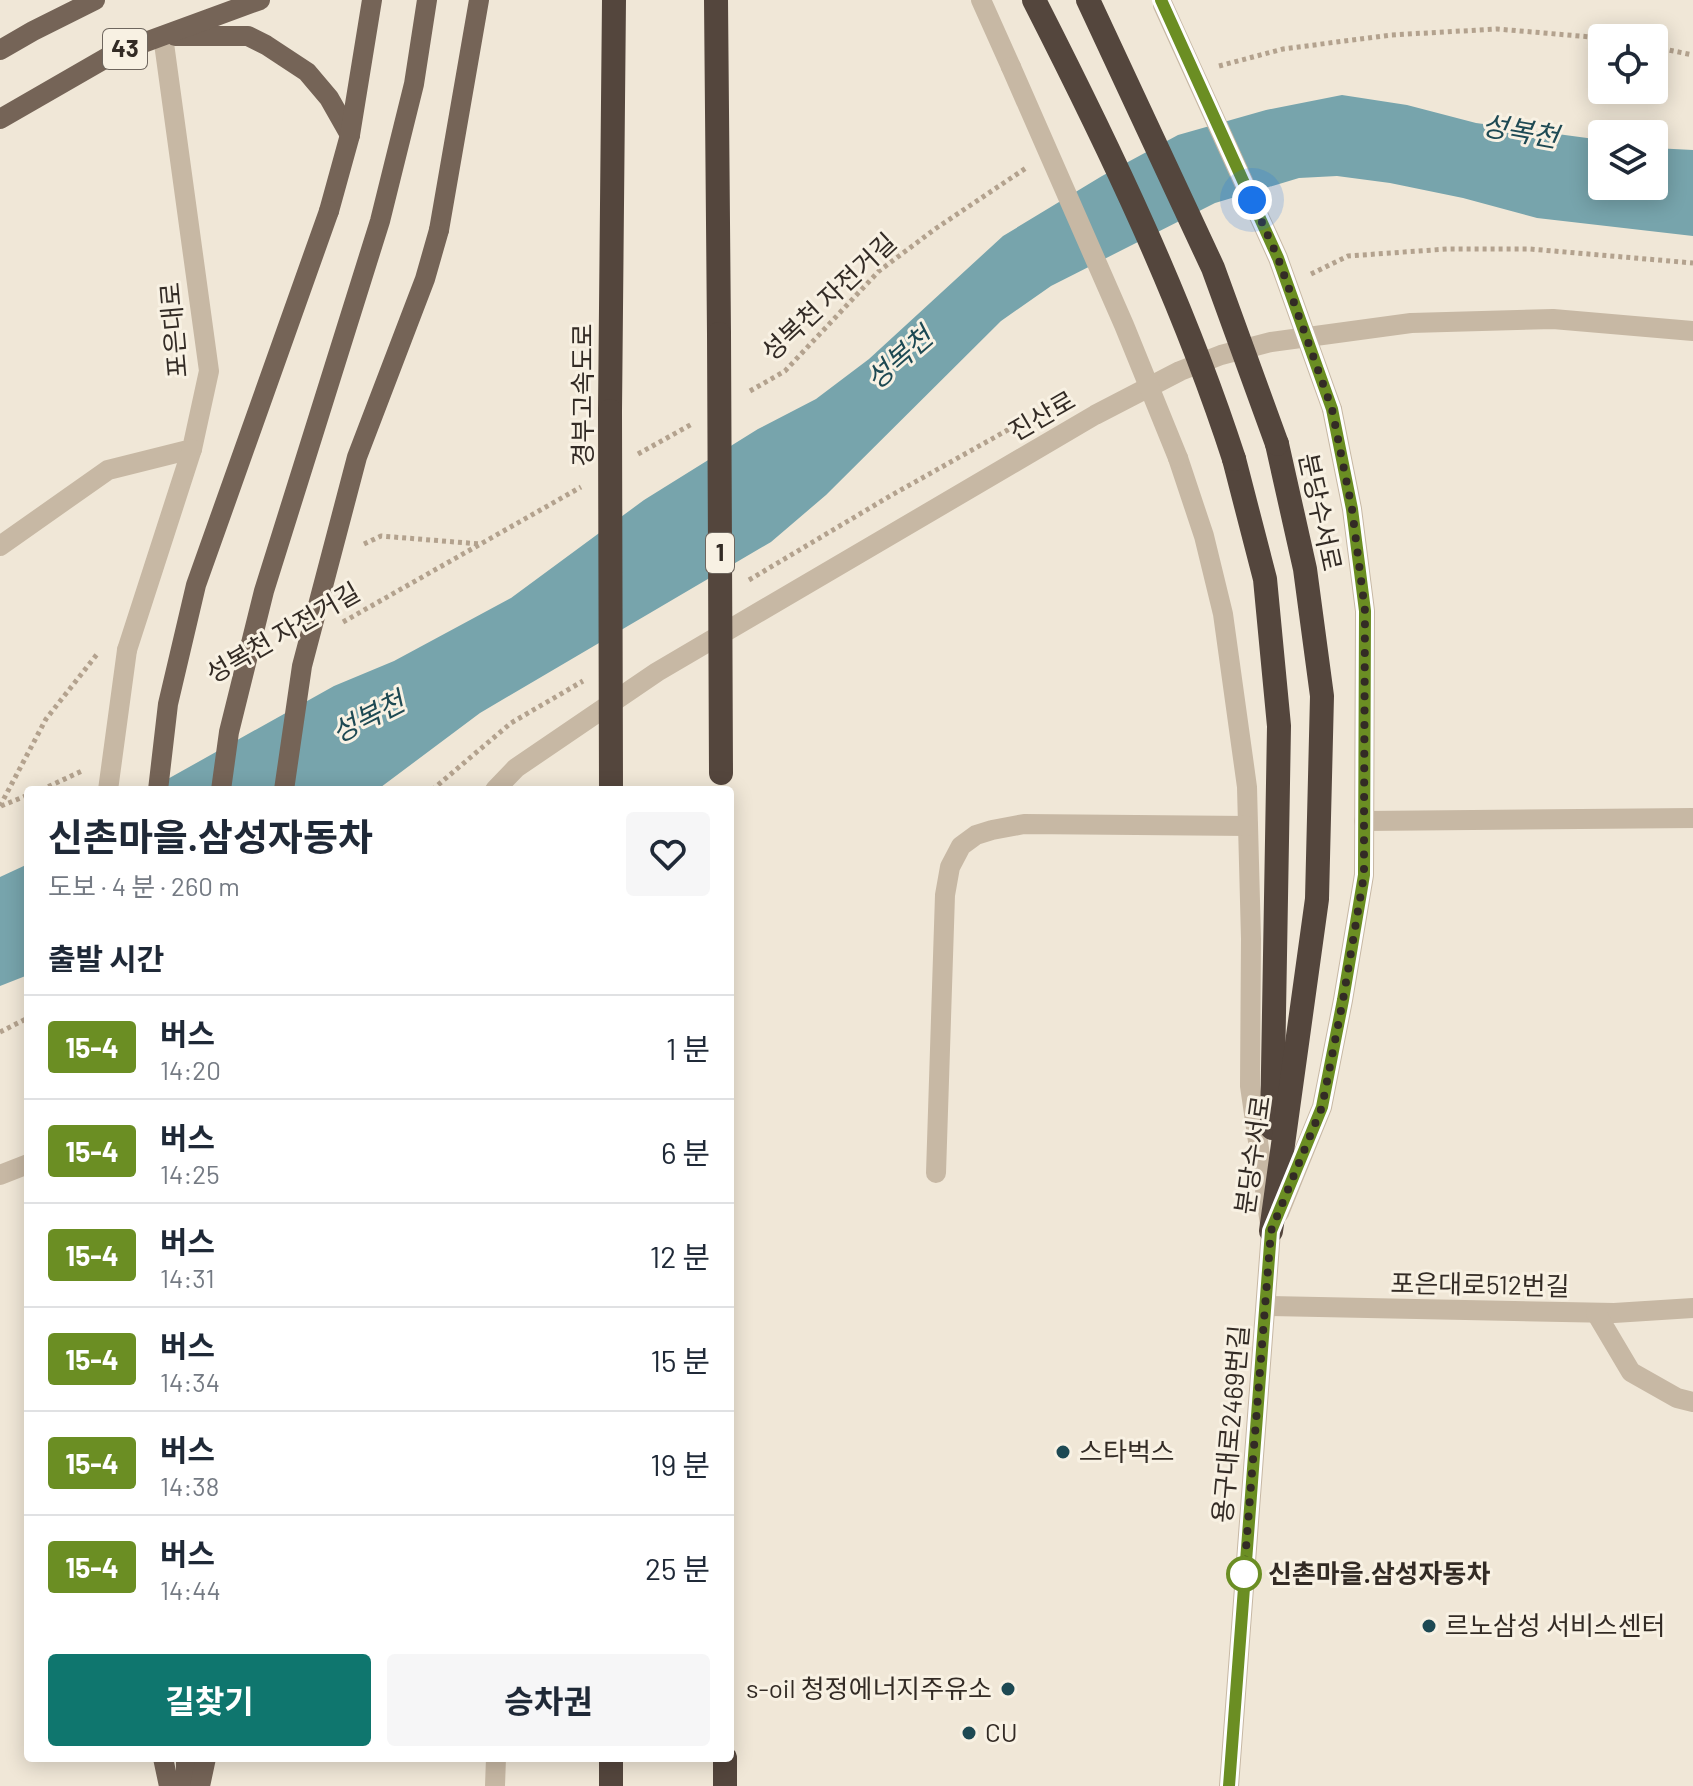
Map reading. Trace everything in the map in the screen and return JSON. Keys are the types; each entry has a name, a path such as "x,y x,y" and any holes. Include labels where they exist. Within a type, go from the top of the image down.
{"highway":[{"name":"경부고속도로","path":"611,786 610,411 614,0"},
{"name":"1","path":"716,0 721,782"},
{"name":"분당수서로","path":"1034,0 1113,156 1213,394 1234,459 1265,579 1279,726 1271,1231"},
{"name":"분당수서로","path":"1088,0 1213,268 1277,444 1305,569 1322,696 1317,899 1271,1231"},
{"path":"611,1762 611,1786"},
{"path":"725,1762 725,1786"}],"main road":[{"name":"43","path":"0,50 95,0"},
{"name":"43","path":"0,119 113,54 260,0"},
{"path":"158,786 168,704 196,585 329,211 350,135 372,0"},
{"path":"222,786 229,732 264,591 380,221 414,84 427,0"},
{"path":"285,786 302,666 357,457 415,307 439,230 479,0"},
{"path":"163,36 248,36 266,45 307,72 329,98 350,135"},
{"path":"164,1762 169,1786"},
{"path":"186,1762 186,1786"},
{"path":"200,1786 205,1762"}],"street":[{"path":"981,0 1124,325 1178,458 1204,536 1223,614 1247,787 1251,939 1250,1086 1271,1231"},
{"path":"1162,3 1278,258 1332,409 1352,509 1365,611 1364,875 1322,1107 1271,1231"},
{"name":"포은대로","path":"109,786 127,650 192,449 209,371 163,36"},
{"name":"진산로","path":"499,786 516,768 657,672 1095,415 1180,371 1221,355 1271,342 1411,323 1553,319 1693,331"},
{"path":"0,546 108,470 192,449"},
{"path":"1364,821 1693,818"},
{"path":"936,1173 945,895 950,867 961,846 984,832 1024,824 1248,826"},
{"path":"0,1175 24,1166"},
{"name":"용구대로2469번길","path":"1229,1786 1271,1231"},
{"name":"포은대로512번길","path":"1267,1306 1596,1313 1693,1308"},
{"path":"1596,1313 1631,1372 1677,1398 1693,1402"},
{"path":"495,1786 496,1762"}],"path":[{"path":"1213,68 1283,49 1391,35 1497,29 1588,37"},
{"path":"1668,50 1693,55"},
{"name":"성복천 자전거길","path":"743,395 785,371 879,271 935,229 1027,168"},
{"path":"633,457 702,418"},
{"name":"성복천 자전거길","path":"342,622 592,480"},
{"path":"0,806 46,719 90,660 136,623"},
{"path":"49,786 94,764"},
{"path":"0,806 24,797"},
{"path":"0,1032 24,1020"}],"water":[{"name":"성복천","path":"1342,95 1407,105 1476,123 1588,138 1588,200 1668,200 1668,149 1693,150 1693,236 1537,218 1463,198 1337,176 1299,178 1215,203 1051,286 1001,321 826,495 771,542 480,713 382,786 155,786 334,686 394,661 511,598 644,500 758,429 816,399 869,359 1003,236 1102,176 1178,135 1266,110"},
{"path":"24,866 24,977 0,986 0,877"}],"bus line":[{"name":"15-4","path":"1161,0 1278,258 1332,409 1352,509 1365,611 1364,875 1322,1107 1271,1231 1229,1786"}],"place":[{"name":"스타벅스","path":"1063,1452"},
{"name":"신촌마을.삼성자동차","path":"1244,1574"},
{"name":"르노삼성 서비스센터","path":"1429,1626"},
{"name":"s-oil 청정에너지주유소","path":"1008,1689"},
{"name":"CU","path":"969,1733"}],"route":[{"path":"1244,1574 1271,1231 1322,1107 1364,875 1365,611 1352,509 1332,409 1278,258 1252,200"}]}
